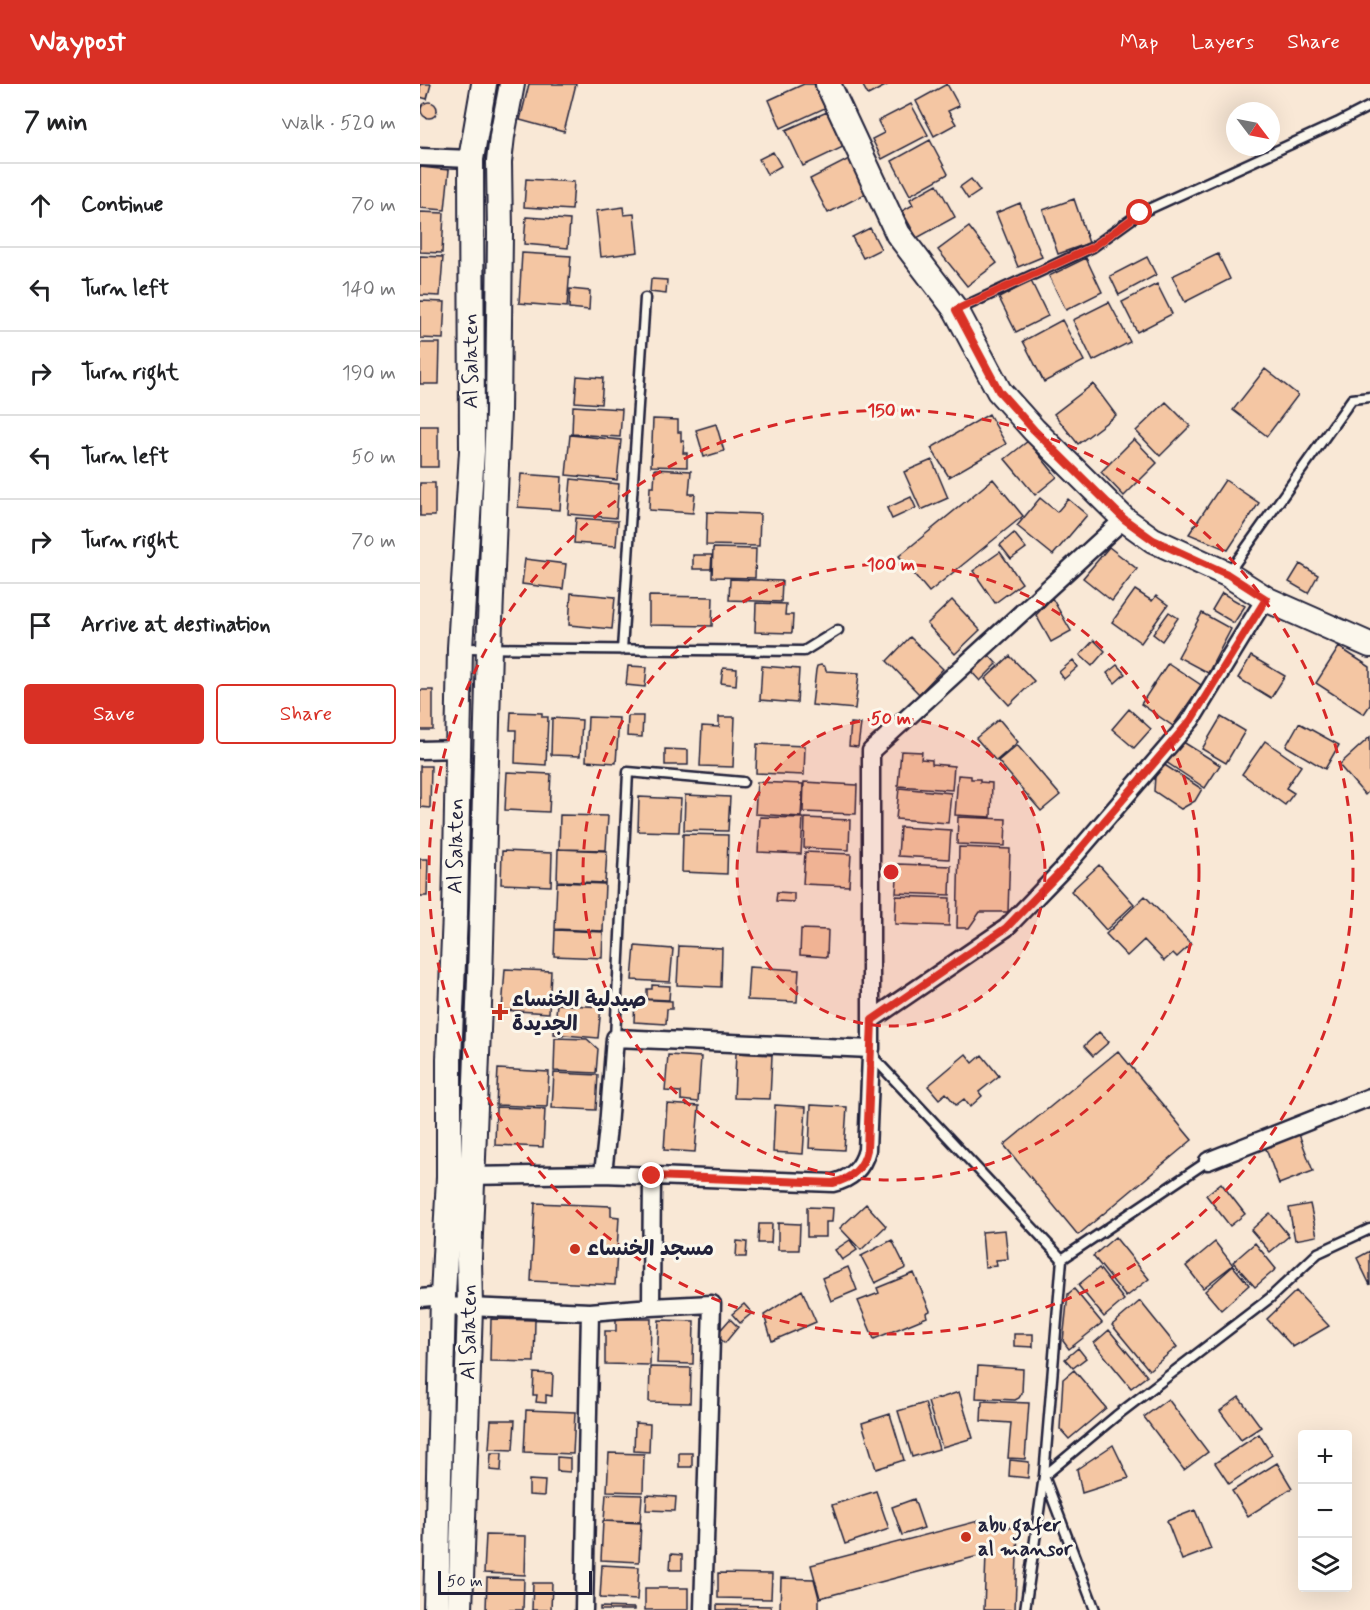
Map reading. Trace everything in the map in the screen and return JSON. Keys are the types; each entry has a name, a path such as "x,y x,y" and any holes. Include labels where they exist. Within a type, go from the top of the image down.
{"main road":[{"name":"Al Salaten","path":"436,1610 436,1300 448,1177 460,648 471,451 471,159 484,84"},
{"name":"Al Salaten","path":"460,1610 470,1307 469,1259 498,400 499,162 512,84"},
{"path":"828,84 898,234 956,310 999,391 1034,430 1124,519 1153,540 1227,574 1266,599 1370,645"}],"street":[{"path":"420,157 471,159"},
{"path":"448,1177 603,1174 833,1183 850,1177 862,1165 867,1150 872,1020 871,751 1124,519"},
{"path":"872,1020 1006,928 1065,867 1191,720 1266,599"},
{"path":"420,750 459,749"},
{"path":"603,1174 615,1038 871,1052"},
{"path":"1208,1161 1370,1097"},
{"path":"651,1307 652,1176"},
{"path":"436,1300 470,1307 590,1312 712,1304 703,1610"},
{"path":"584,1610 590,1312"}],"lane":[{"path":"956,310 1093,247 1140,213 1370,106"},
{"path":"622,650 645,298"},
{"path":"1227,574 1352,399 1370,397"},
{"path":"460,648 804,651 838,630"},
{"path":"615,1038 628,772 743,782"},
{"path":"871,1052 1062,1259 1044,1476 1025,1610"},
{"path":"1062,1259 1208,1161"},
{"path":"1044,1476 1116,1416 1270,1298 1318,1253 1370,1229"},
{"path":"1044,1476 1095,1610"}],"building":[{"path":"420,84 431,84 427,99 420,97"},
{"path":"529,84 576,84 564,132 520,120"},
{"path":"804,84 814,84 825,108 781,128 769,100"},
{"path":"862,84 889,84 868,95"},
{"path":"947,84 959,106 948,111 956,124 934,136 916,101"},
{"path":"429,102 435,104 437,110 435,116 429,118 423,116 421,110 423,104"},
{"path":"911,104 928,135 882,159 872,139 884,133 878,121"},
{"path":"827,112 843,147 803,166 786,130"},
{"path":"930,140 948,174 910,195 892,161"},
{"path":"773,152 781,166 767,174 759,159"},
{"path":"849,159 867,193 828,213 810,179"},
{"path":"420,167 449,170 445,210 420,208"},
{"path":"526,179 574,182 572,210 524,207"},
{"path":"971,179 980,191 968,199 960,187"},
{"path":"937,184 955,217 917,238 902,211 913,205 910,199"},
{"path":"1074,199 1089,243 1058,254 1043,210"},
{"path":"1020,203 1042,257 1018,267 996,213"},
{"path":"623,207 624,215 634,214 638,252 601,257 596,211"},
{"path":"420,212 444,213 442,253 420,252"},
{"path":"526,217 570,220 568,248 524,244"},
{"path":"969,227 997,263 967,286 938,250"},
{"path":"870,228 881,249 863,258 852,237"},
{"path":"522,253 571,256 567,307 519,303"},
{"path":"1218,254 1230,279 1185,302 1172,276"},
{"path":"420,256 443,257 440,296 420,295"},
{"path":"1147,257 1156,275 1119,295 1110,276"},
{"path":"1086,258 1102,292 1066,310 1049,276"},
{"path":"651,279 667,280 666,294 650,292"},
{"path":"1031,281 1048,316 1016,332 999,298"},
{"path":"1157,284 1172,314 1137,332 1122,302"},
{"path":"570,289 590,291 589,310 569,308"},
{"path":"420,301 445,302 443,339 420,338"},
{"path":"1109,302 1130,342 1093,361 1073,320"},
{"path":"1062,320 1084,361 1044,382 1023,341"},
{"path":"420,343 440,343 439,384 420,384"},
{"path":"1265,369 1298,395 1267,436 1233,410"},
{"path":"577,376 603,378 601,404 575,402"},
{"path":"1093,384 1116,415 1078,444 1054,414"},
{"path":"1166,402 1190,426 1160,456 1136,431"},
{"path":"573,406 622,409 620,437 572,434"},
{"path":"989,414 1006,444 949,477 931,448"},
{"path":"653,419 678,420 678,432 681,432 681,441 684,441 683,453 687,453 687,467 651,466"},
{"path":"716,424 724,451 704,457 696,430"},
{"path":"420,426 438,426 438,467 420,467"},
{"path":"570,435 621,440 617,480 566,475"},
{"path":"1134,439 1157,463 1124,496 1101,472"},
{"path":"1028,441 1057,477 1035,495 1005,459"},
{"path":"932,460 948,498 921,510 904,472"},
{"path":"655,469 691,471 689,494 695,494 693,513 649,510 650,487 654,487"},
{"path":"521,474 562,477 560,510 518,507"},
{"path":"571,479 619,484 616,518 568,514"},
{"path":"993,479 1023,516 929,592 899,556"},
{"path":"1225,480 1259,503 1228,550 1189,534"},
{"path":"420,483 435,483 435,516 420,516"},
{"path":"911,497 916,508 892,519 887,508"},
{"path":"1040,498 1057,512 1068,499 1087,515 1053,555 1017,526"},
{"path":"707,512 760,514 759,546 706,545"},
{"path":"576,518 618,521 616,546 574,543"},
{"path":"1014,533 1026,548 1011,559 1000,545"},
{"path":"1109,547 1137,569 1112,601 1083,578"},
{"path":"713,548 756,549 755,578 712,577"},
{"path":"1000,552 1022,583 995,603 973,571"},
{"path":"693,555 712,555 711,569 693,569"},
{"path":"525,559 566,564 563,589 522,584"},
{"path":"1300,564 1318,575 1308,593 1289,582"},
{"path":"730,579 782,581 781,602 729,600"},
{"path":"1135,590 1152,601 1156,596 1168,605 1141,643 1112,622"},
{"path":"571,593 615,597 612,629 569,625"},
{"path":"1222,593 1245,606 1234,623 1212,610"},
{"path":"649,596 713,597 712,626 649,625"},
{"path":"1052,598 1071,631 1051,642 1036,615"},
{"path":"952,600 980,630 955,654 927,624"},
{"path":"756,603 786,604 785,615 793,615 792,633 755,632"},
{"path":"1169,612 1178,618 1162,641 1153,634"},
{"path":"1202,613 1231,629 1208,673 1178,657"},
{"path":"910,637 943,669 919,694 887,661"},
{"path":"1094,640 1105,651 1092,666 1080,655"},
{"path":"1339,647 1370,667 1370,705 1364,714 1316,683"},
{"path":"986,652 997,664 980,681 969,669"},
{"path":"1010,656 1034,681 1009,705 985,679"},
{"path":"1251,656 1285,676 1271,698 1238,678"},
{"path":"1073,660 1078,667 1064,679 1059,672"},
{"path":"1168,663 1201,685 1173,726 1141,704"},
{"path":"821,665 826,671 859,673 855,709 812,705 816,670 817,666"},
{"path":"1117,665 1125,674 1115,683 1107,673"},
{"path":"628,666 647,667 645,687 626,685"},
{"path":"762,666 799,669 797,703 760,700"},
{"path":"723,668 737,669 736,685 721,683"},
{"path":"420,690 433,690 433,730 420,730"},
{"path":"1129,709 1151,729 1134,748 1112,729"},
{"path":"511,712 542,713 542,717 548,717 546,765 515,763 516,730 510,730"},
{"path":"628,716 643,716 642,737 627,736"},
{"path":"588,717 619,718 616,763 586,761"},
{"path":"719,717 735,717 733,767 700,766 702,726 719,727"},
{"path":"1221,717 1245,731 1226,763 1202,749"},
{"path":"552,718 582,720 580,756 551,755"},
{"path":"999,719 1018,742 996,761 976,738"},
{"path":"851,723 861,724 858,747 849,746"},
{"path":"1299,723 1339,745 1325,769 1286,746"},
{"path":"1370,737 1370,790 1365,795 1339,765"},
{"path":"1180,740 1220,765 1205,788 1166,762"},
{"path":"1265,741 1301,766 1286,788 1294,793 1285,805 1242,774"},
{"path":"757,744 805,746 804,775 756,773"},
{"path":"1017,745 1060,795 1041,811 998,761"},
{"path":"665,749 688,750 688,765 665,765"},
{"path":"901,751 922,752 921,759 932,760 932,764 954,766 952,790 898,786"},
{"path":"1163,764 1202,789 1195,801 1181,809 1154,791 1155,776"},
{"path":"420,766 431,766 430,808 420,807"},
{"path":"507,772 551,774 549,812 505,810"},
{"path":"958,775 971,776 971,779 980,779 980,782 992,783 991,817 955,815"},
{"path":"757,782 803,784 801,817 755,814"},
{"path":"804,782 857,785 856,814 803,812"},
{"path":"899,788 951,793 948,823 896,819"},
{"path":"685,795 730,797 728,831 684,830"},
{"path":"639,797 681,799 679,832 638,831"},
{"path":"560,815 608,816 606,850 559,849"},
{"path":"760,817 803,818 801,854 758,852"},
{"path":"958,817 1006,819 1005,846 957,844"},
{"path":"805,818 850,820 849,850 804,848"},
{"path":"900,827 951,830 949,859 898,856"},
{"path":"683,834 728,835 727,874 682,872"},
{"path":"959,847 1010,849 1008,912 980,912 969,928 957,928"},
{"path":"558,849 607,851 605,883 557,881"},
{"path":"502,851 552,853 551,886 501,884"},
{"path":"805,852 851,854 849,886 803,884"},
{"path":"420,859 428,859 427,896 420,896"},
{"path":"898,864 951,866 950,895 896,893"},
{"path":"1099,865 1134,904 1106,930 1071,891"},
{"path":"557,882 605,884 603,931 555,929"},
{"path":"777,892 794,893 794,902 776,901"},
{"path":"896,896 950,898 949,926 895,924"},
{"path":"1145,896 1191,944 1177,957 1173,953 1164,961 1144,940 1127,956 1106,934"},
{"path":"801,929 828,930 827,957 800,955"},
{"path":"555,930 603,932 602,958 554,956"},
{"path":"635,946 673,949 670,982 632,980"},
{"path":"679,946 722,948 721,987 677,985"},
{"path":"749,967 799,970 797,1002 747,1000"},
{"path":"505,969 551,971 549,1013 502,1010"},
{"path":"652,985 670,986 669,1000 647,999 647,989 652,989"},
{"path":"635,999 672,1001 672,1009 667,1009 666,1024 634,1022"},
{"path":"557,1004 601,1007 598,1038 554,1034"},
{"path":"1099,1032 1109,1042 1093,1056 1084,1046"},
{"path":"555,1038 587,1039 598,1049 596,1073 554,1071"},
{"path":"1118,1051 1192,1140 1078,1235 1004,1145"},
{"path":"736,1053 772,1055 770,1099 734,1098"},
{"path":"966,1054 973,1063 982,1055 999,1076 979,1092 982,1096 970,1107 964,1099 956,1105 946,1093 939,1099 928,1086"},
{"path":"668,1055 701,1057 698,1102 681,1100 681,1092 665,1091"},
{"path":"498,1069 549,1072 547,1107 496,1105"},
{"path":"554,1073 598,1075 596,1110 552,1108"},
{"path":"667,1104 699,1106 695,1152 664,1150"},
{"path":"775,1105 806,1107 803,1154 773,1152"},
{"path":"811,1105 847,1107 844,1150 809,1148"},
{"path":"496,1107 545,1109 543,1147 495,1145"},
{"path":"1297,1129 1313,1171 1279,1184 1263,1141"},
{"path":"1221,1183 1245,1214 1230,1226 1206,1195"},
{"name":"مسجد الخنساء","path":"535,1203 611,1206 611,1216 619,1217 615,1285 531,1281"},
{"path":"866,1204 886,1226 861,1250 840,1228"},
{"path":"1310,1204 1317,1236 1295,1240 1289,1208"},
{"path":"807,1207 833,1208 832,1222 826,1222 826,1237 807,1237"},
{"path":"1270,1213 1289,1236 1270,1252 1251,1230"},
{"path":"778,1223 800,1224 799,1250 778,1250"},
{"path":"759,1224 772,1224 771,1243 758,1243"},
{"path":"1005,1230 1008,1259 996,1260 997,1266 985,1267 982,1232"},
{"path":"1115,1237 1149,1279 1126,1297 1093,1256"},
{"path":"850,1240 857,1250 842,1260 835,1250"},
{"path":"892,1240 906,1268 875,1283 861,1256"},
{"path":"737,1241 747,1242 746,1257 736,1257"},
{"path":"1215,1242 1233,1265 1203,1288 1186,1266"},
{"path":"1255,1243 1276,1269 1255,1287 1233,1262"},
{"path":"1370,1251 1370,1285 1357,1258"},
{"path":"1233,1266 1249,1285 1221,1310 1205,1291"},
{"path":"848,1267 857,1290 831,1301 822,1278"},
{"path":"1099,1268 1124,1300 1104,1317 1078,1285"},
{"path":"914,1273 930,1311 926,1313 927,1317 874,1339 858,1301 879,1293 877,1288"},
{"path":"1074,1289 1102,1323 1069,1349 1063,1341 1068,1294"},
{"path":"802,1290 816,1322 772,1341 764,1315"},
{"path":"1296,1291 1329,1326 1293,1347 1267,1319"},
{"path":"1140,1301 1177,1347 1149,1370 1112,1325"},
{"path":"744,1304 752,1313 740,1323 732,1314"},
{"path":"491,1319 535,1320 534,1362 490,1361"},
{"path":"616,1319 651,1319 650,1365 605,1364 605,1331 616,1331"},
{"path":"730,1319 738,1327 725,1343 716,1335"},
{"path":"659,1320 694,1321 693,1364 657,1363"},
{"path":"1109,1330 1147,1376 1131,1388 1094,1343"},
{"path":"1014,1334 1033,1334 1033,1347 1014,1346"},
{"path":"1078,1348 1086,1358 1073,1368 1065,1359"},
{"path":"978,1366 1023,1369 1022,1393 1019,1398 1015,1400 976,1398"},
{"path":"650,1367 691,1368 690,1403 649,1402"},
{"path":"1074,1370 1106,1408 1069,1439 1060,1429 1063,1379"},
{"path":"534,1373 553,1374 552,1396 546,1395 546,1403 536,1402 537,1395 533,1395"},
{"path":"959,1392 973,1438 942,1447 928,1402"},
{"path":"1239,1397 1261,1427 1241,1440 1220,1411"},
{"path":"1168,1399 1208,1452 1184,1470 1144,1417"},
{"path":"982,1401 1029,1403 1025,1459 1008,1458 1011,1423 981,1421"},
{"path":"925,1403 939,1449 912,1457 898,1411"},
{"path":"526,1410 575,1412 573,1454 524,1452"},
{"path":"890,1414 904,1460 876,1469 862,1423"},
{"path":"491,1420 515,1420 513,1450 489,1449"},
{"path":"635,1423 650,1424 649,1452 634,1451"},
{"path":"1259,1434 1272,1455 1229,1484 1215,1463"},
{"path":"1113,1445 1129,1478 1082,1493 1077,1469"},
{"path":"491,1453 502,1453 501,1471 490,1470"},
{"path":"609,1453 644,1454 643,1492 607,1491"},
{"path":"679,1453 692,1453 692,1467 679,1467"},
{"path":"557,1457 570,1458 570,1472 557,1471"},
{"path":"1010,1460 1029,1462 1028,1478 1009,1476"},
{"path":"1277,1463 1292,1488 1248,1516 1232,1491"},
{"path":"529,1480 545,1481 544,1496 529,1495"},
{"path":"876,1491 889,1529 845,1544 832,1505"},
{"path":"606,1494 642,1495 640,1522 604,1521"},
{"path":"647,1495 676,1497 675,1511 646,1510"},
{"path":"914,1499 924,1528 902,1535 892,1507"},
{"path":"1195,1510 1211,1549 1182,1560 1167,1521"},
{"path":"982,1520 987,1526 1018,1528 1015,1610 984,1610 986,1554 820,1598 811,1565"},
{"path":"603,1521 641,1523 639,1562 601,1560"},
{"path":"486,1535 526,1536 525,1575 484,1573"},
{"path":"671,1554 682,1555 682,1570 670,1570"},
{"path":"602,1565 639,1567 637,1600 600,1598"},
{"path":"718,1573 772,1574 771,1599 718,1598"},
{"path":"487,1578 524,1579 523,1610 486,1610"},
{"path":"781,1578 814,1579 819,1598 819,1610 780,1610"},
{"path":"533,1583 552,1583 551,1610 532,1610"},
{"path":"645,1588 688,1588 688,1610 645,1610"},
{"path":"717,1605 771,1606 770,1610 717,1610"},
{"path":"600,1607 634,1608 634,1610 600,1610"}],"place":[{"name":"صيدلية الخنساء الجديدة","path":"500,1012"},
{"name":"مسجد الخنساء","path":"575,1249"},
{"name":"abu gafer al mansor","path":"966,1537"}],"route":[{"path":"652,1176 833,1183 850,1177 857,1171 862,1165 867,1150 872,1020 1006,928 1065,867 1191,720 1266,599 1227,574 1153,540 1124,519 1034,430 999,391 956,310 1093,247 1140,213"}]}
